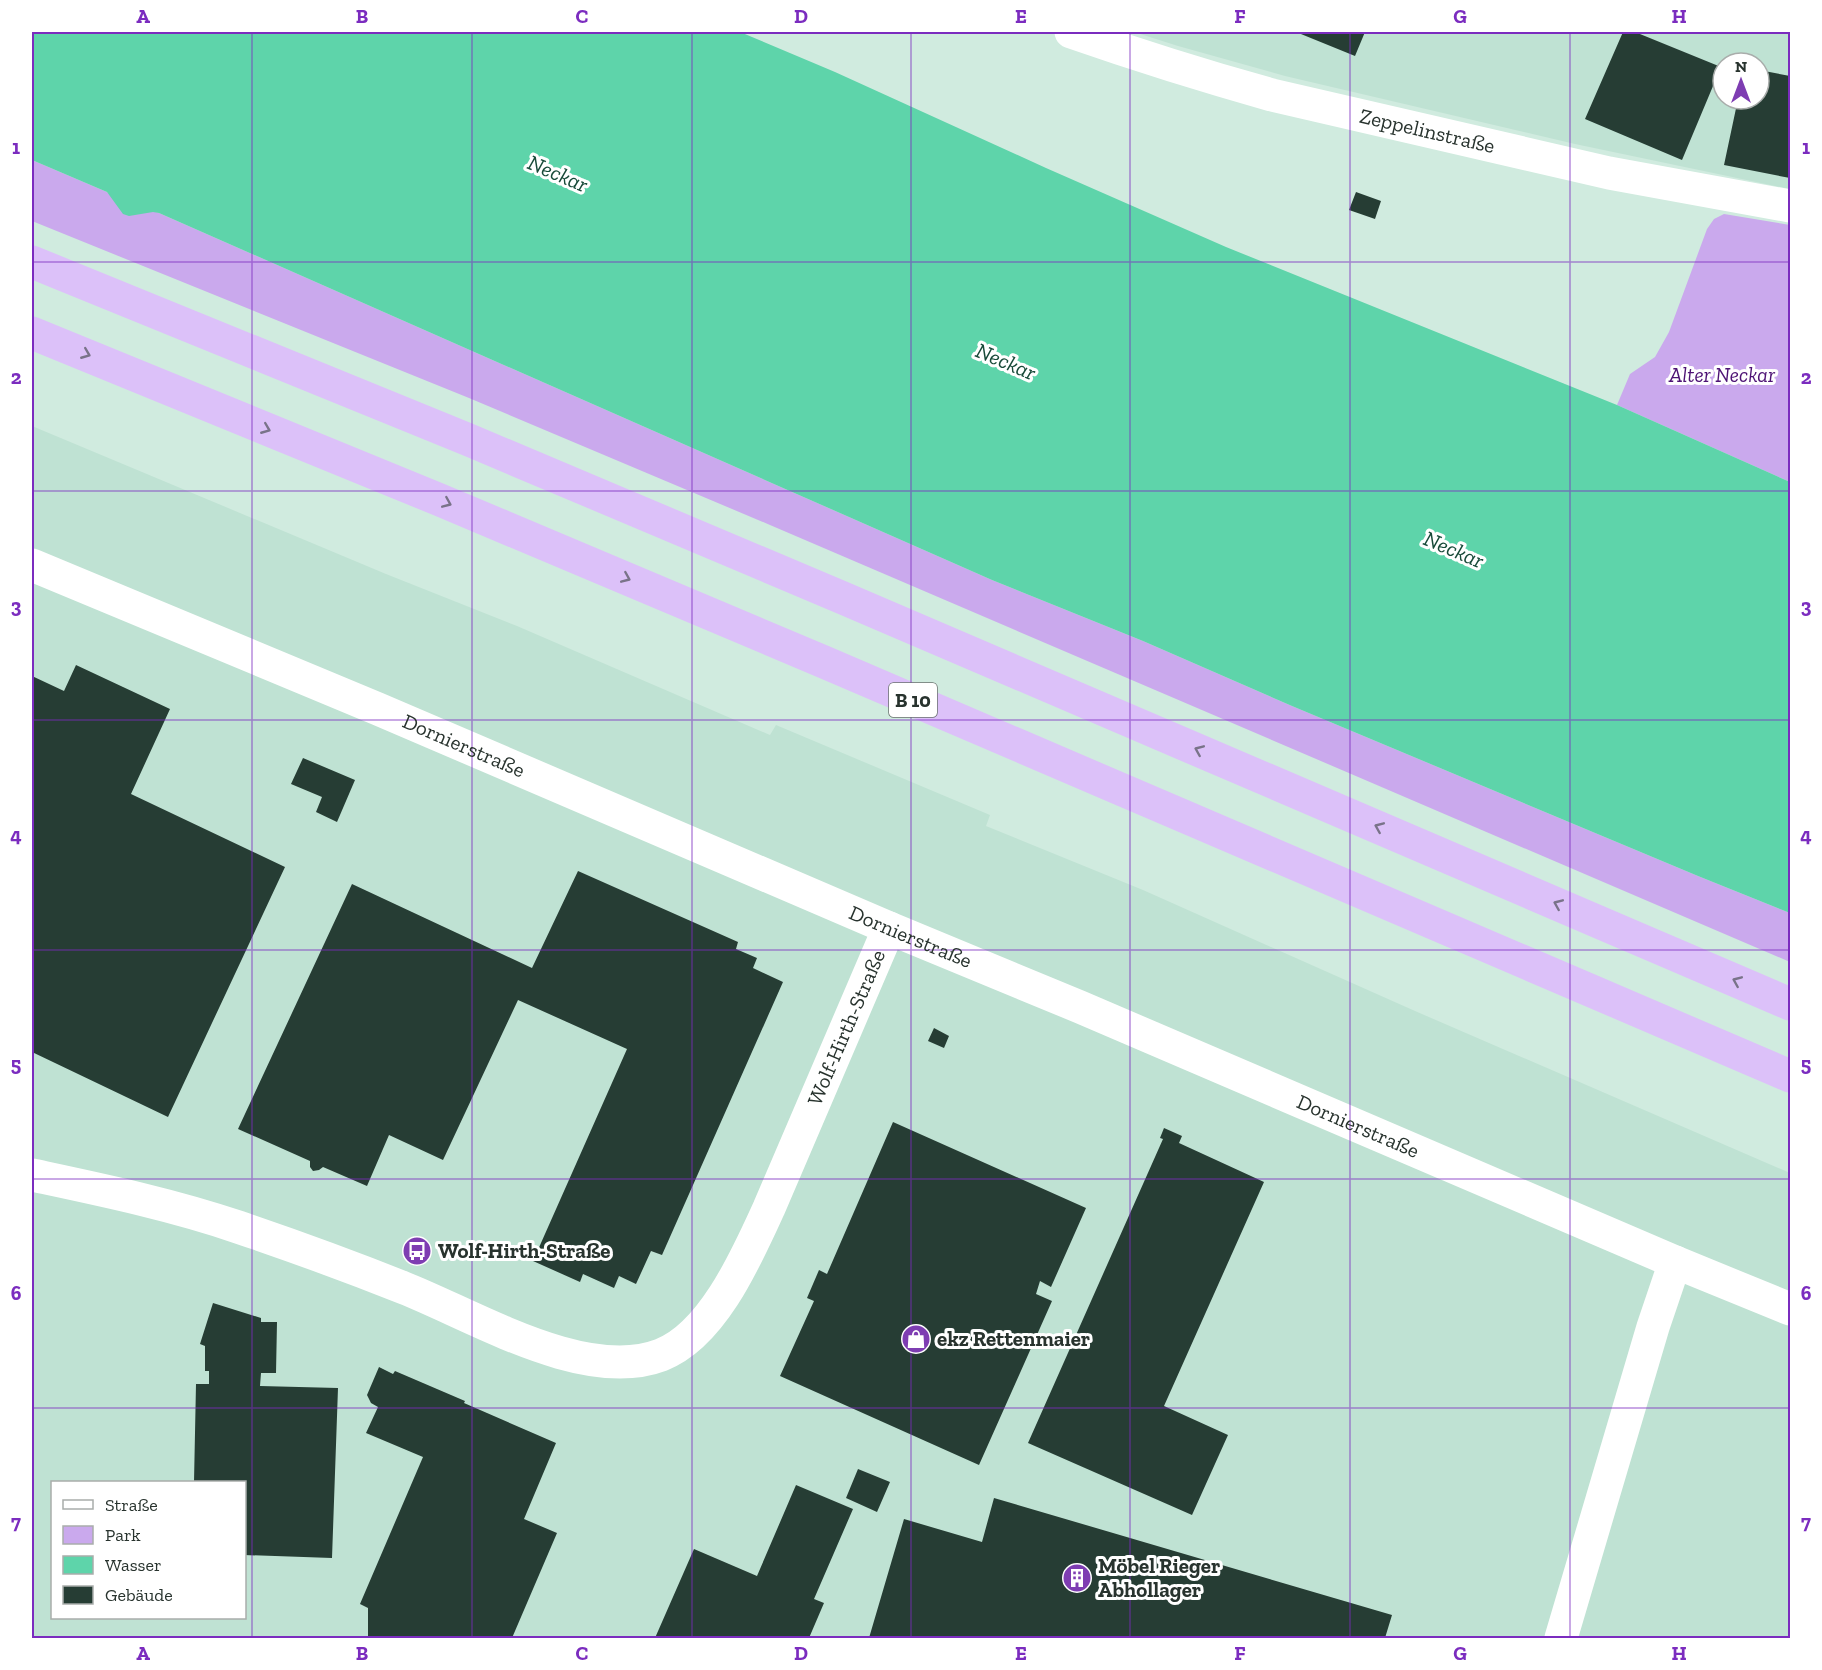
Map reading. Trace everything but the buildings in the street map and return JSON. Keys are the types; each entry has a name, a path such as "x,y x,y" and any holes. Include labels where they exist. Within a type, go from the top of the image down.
{"highway":[{"path":"32,262 469,440 1791,1004"},
{"name":"B 10","path":"32,333 440,500 813,657 1791,1076"}],"street":[{"name":"Zeppelinstraße","path":"1071,32 1172,66 1272,95 1609,173 1791,206"},
{"name":"Dornierstraße","path":"32,566 389,714 1675,1262 1791,1309"},
{"name":"Wolf-Hirth-Straße","path":"32,1175 130,1195 187,1210 405,1288 513,1336 556,1351 586,1359 612,1362 641,1361 663,1354 680,1345 698,1330 723,1297 764,1218 889,928"},
{"path":"1561,1638 1653,1327 1675,1262"}],"shaded area":[{"path":"1134,32 1790,32 1790,189 1575,144 1285,76"},
{"path":"32,426 386,574 517,626 770,735 776,725 990,815 986,826 1143,890 1415,1011 1790,1173 1790,1638 32,1638"}],"green space":[{"path":"32,160 110,195 159,213 992,580 1143,641 1292,706 1790,913 1790,962 469,398 32,221"},
{"name":"Alter Neckar","path":"1724,214 1790,225 1790,482 1617,405 1630,374 1655,357 1669,332 1707,229 1714,219"}],"water":[{"name":"Neckar","path":"32,32 740,32 835,72 1226,247 1617,405 1790,482 1790,913 1292,706 1143,641 992,580 159,213 129,216 123,214 107,192 32,160"}],"place":[{"name":"Wolf-Hirth-Straße","path":"417,1251"},
{"name":"ekz Rettenmaier","path":"916,1339"},
{"name":"Möbel Rieger Abhollager","path":"1077,1578"}]}
